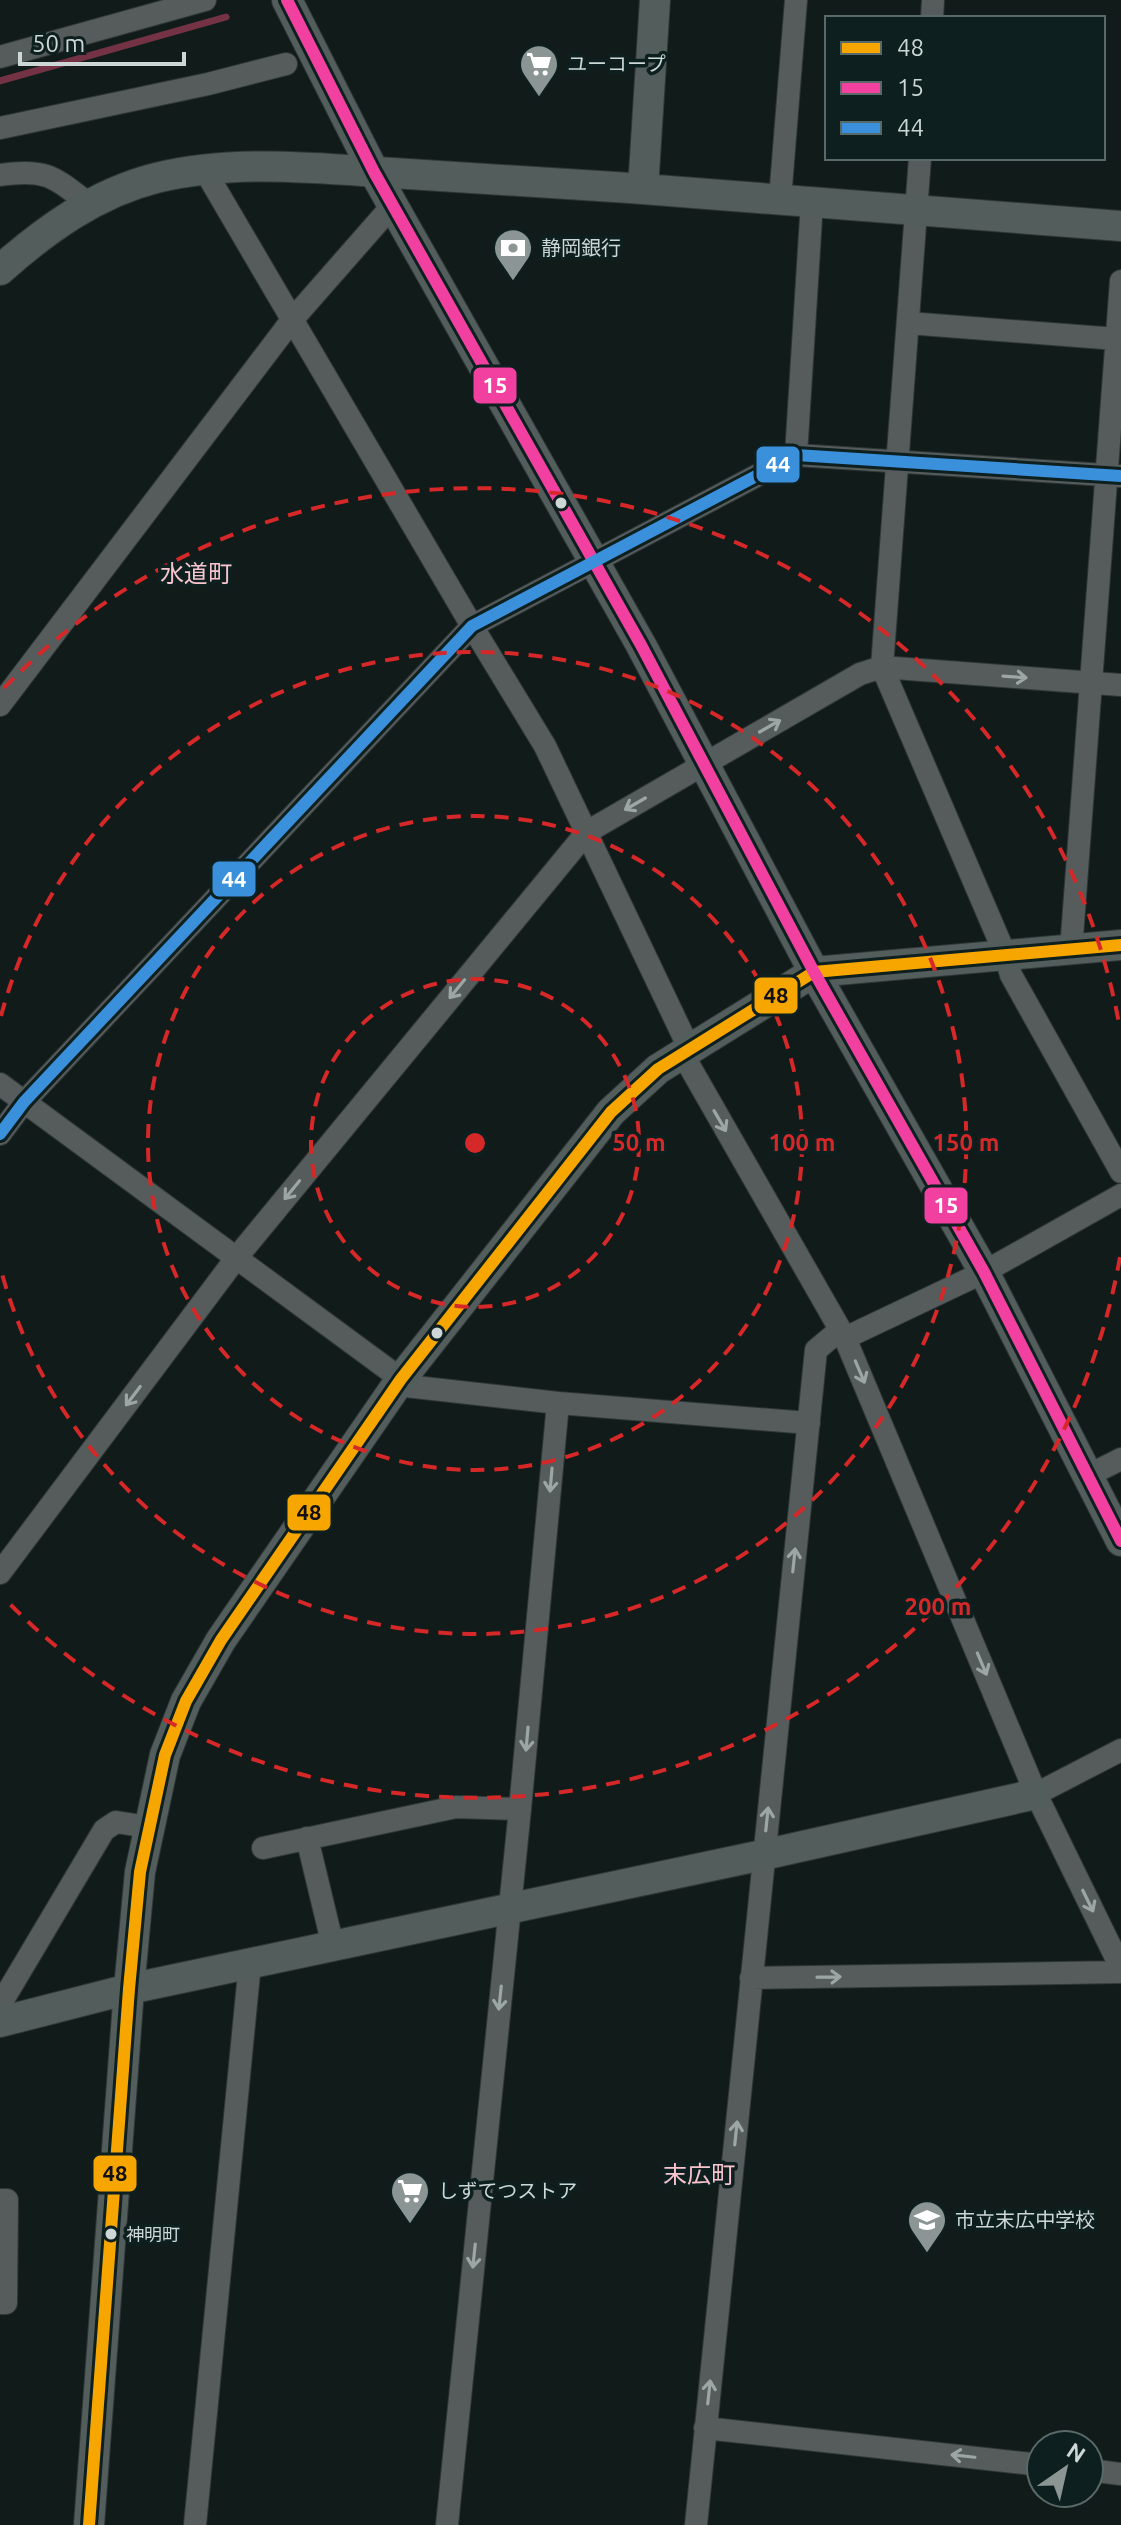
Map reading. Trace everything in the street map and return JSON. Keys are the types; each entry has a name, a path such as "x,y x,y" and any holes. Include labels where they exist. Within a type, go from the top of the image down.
{"street":[{"path":"0,57 205,0"},
{"path":"287,0 392,206 641,645 814,972 984,1272 1121,1541"},
{"path":"298,0 306,38"},
{"path":"643,189 655,0"},
{"path":"780,199 796,0"},
{"path":"0,128 208,84 286,64"},
{"path":"920,160 882,667 1005,954 1011,975 1121,1172"},
{"path":"0,270 29,244 89,204 155,179 204,169 317,168 643,189 1121,226"},
{"path":"204,169 545,746 686,1051 843,1334 1036,1794 1121,1970 751,1978"},
{"path":"0,175 25,171 41,173 58,180 89,204"},
{"path":"796,455 812,202"},
{"path":"0,705 292,320 392,206"},
{"path":"1071,950 1091,683 1114,476 1121,281"},
{"path":"908,323 1117,339"},
{"path":"0,1134 24,1102 472,626 796,455 1114,476"},
{"path":"0,1573 237,1257 587,832 860,674 882,667 1121,685"},
{"path":"89,2525 140,1872 165,1755 186,1701 221,1640 399,1382 611,1112 658,1069 814,972 1121,945"},
{"path":"0,1084 237,1257 399,1382 558,1403 809,1423"},
{"path":"696,2525 816,1350 843,1334 984,1272 1121,1195"},
{"path":"447,2525 558,1403"},
{"path":"1087,1476 1121,1459"},
{"path":"0,2022 129,1989 1036,1794 1121,1750"},
{"path":"263,1848 456,1807 520,1809"},
{"path":"0,2005 104,1830 116,1822 148,1827"},
{"path":"307,1838 333,1946"},
{"path":"195,2525 250,1963"},
{"path":"0,2200 7,2200 6,2303 0,2303"},
{"path":"705,2428 1025,2463"}],"waterway":[{"path":"0,81 226,17"}],"transit line":[{"name":"15","path":"287,0 374,172 641,645 814,972 984,1272 1121,1541"},
{"name":"44","path":"0,1134 24,1102 472,626 796,455 1121,476"},
{"name":"48","path":"89,2525 140,1872 165,1755 186,1701 221,1640 401,1379 611,1112 658,1069 814,972 1121,945"}],"place":[{"name":"ユーコープ","path":"539,98"},
{"name":"静岡銀行","path":"513,282"},
{"name":"しずてつストア","path":"410,2225"},
{"name":"神明町","path":"111,2234"},
{"name":"市立末広中学校","path":"927,2254"}],"district":[{"name":"水道町","path":"196,574"},
{"name":"末広町","path":"699,2175"}]}
